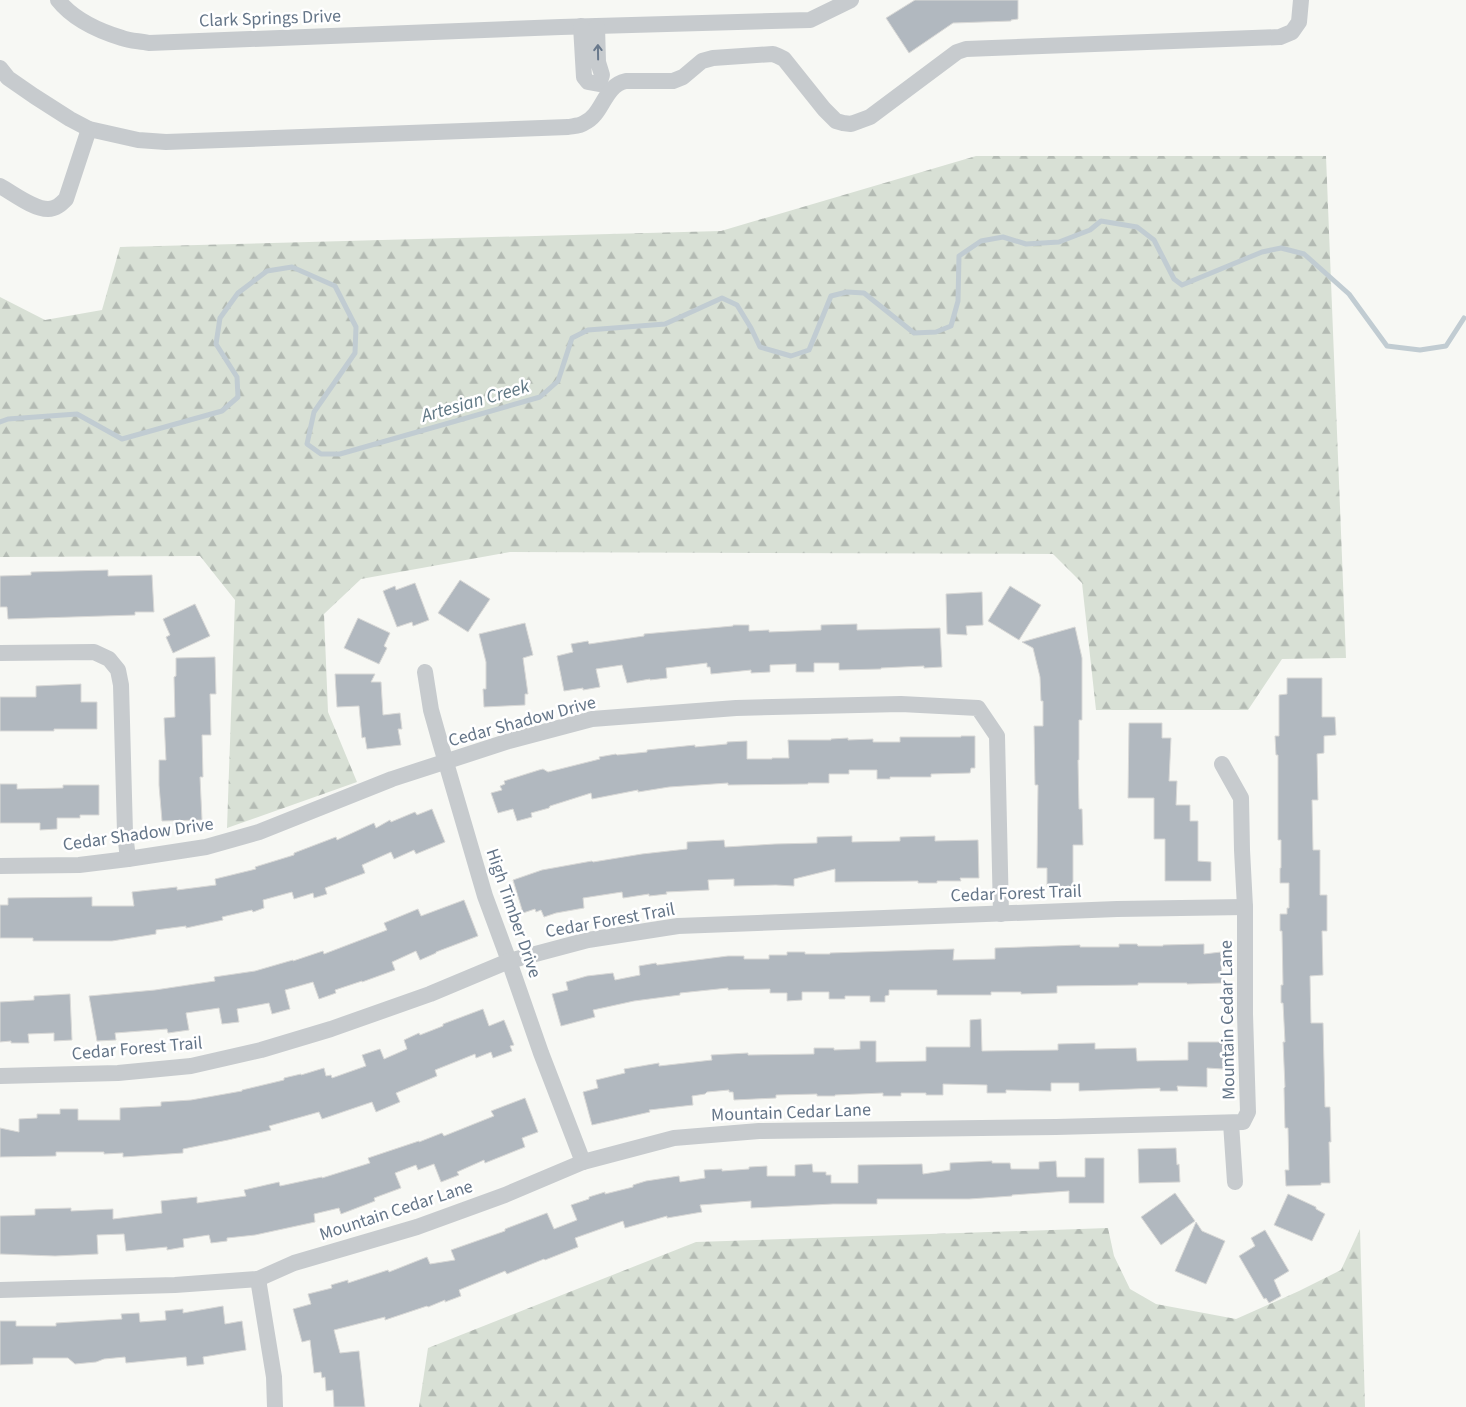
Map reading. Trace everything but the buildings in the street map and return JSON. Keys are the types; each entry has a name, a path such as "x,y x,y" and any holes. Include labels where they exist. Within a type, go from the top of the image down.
{"street":[{"name":"Clark Springs Drive","path":"58,0 86,23 122,38 149,43 589,26 810,20 851,0"},
{"path":"589,26 584,77 588,82 603,88 626,81 673,81 682,77 702,61 713,58 773,54 784,59 836,121 851,124 870,117 958,52 966,50 1280,36 1292,32 1299,22 1300,0"},
{"path":"0,68 8,78 34,96 89,129 138,140 166,142 568,127 584,124 595,115 603,88"},
{"path":"0,186 31,204 48,209 58,206 66,199 89,129"},
{"path":"0,653 94,652 109,659 118,670 121,685 125,833 128,859"},
{"name":"High Timber Drive","path":"425,672 432,710 485,896 541,1053 583,1162"},
{"name":"Cedar Shadow Drive","path":"0,866 79,865 206,847 259,832 392,779 509,741 592,719 736,708 901,704 978,708 997,736 1001,914"},
{"name":"Mountain Cedar Lane","path":"0,1290 175,1285 258,1279 294,1263 425,1224 504,1195 583,1162 674,1138 759,1131 1243,1122 1248,1112 1245,1014 1246,907 1241,798 1222,764"},
{"name":"Cedar Forest Trail","path":"0,1076 118,1073 191,1066 253,1052 331,1030 430,994 509,961 588,940 678,926 1117,909 1246,907"},
{"path":"1231,1122 1235,1182"},
{"path":"258,1279 274,1377 274,1407"}],"green space":[{"path":"976,156 1326,156 1346,658 1282,659 1248,710 1096,710 1082,583 1053,554 510,552 361,579 324,614 328,712 357,782 227,828 235,600 200,556 0,557 0,297 45,320 102,310 120,247 721,231"},
{"path":"1108,1228 1114,1256 1130,1289 1156,1304 1236,1319 1341,1270 1360,1229 1365,1407 419,1407 428,1348 696,1242"}],"waterway":[{"name":"Artesian Creek","path":"0,422 8,419 77,414 122,439 222,411 238,397 237,377 216,344 220,318 238,293 267,271 292,267 335,286 356,327 355,353 314,412 307,444 321,454 340,454 540,397 558,381 572,338 588,330 665,324 722,298 737,305 760,347 791,356 809,350 831,296 847,292 864,293 914,333 936,332 951,326 958,301 959,256 981,241 1003,237 1026,244 1059,242 1090,230 1101,221 1137,227 1154,240 1174,279 1182,285 1262,252 1281,248 1304,254 1349,294 1387,346 1420,350 1446,346 1464,318"}]}
